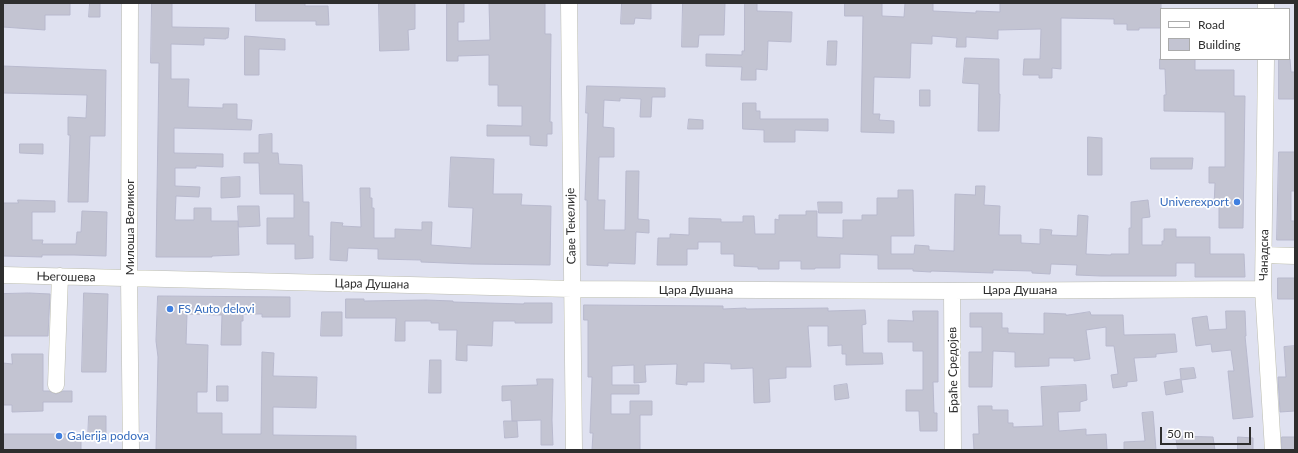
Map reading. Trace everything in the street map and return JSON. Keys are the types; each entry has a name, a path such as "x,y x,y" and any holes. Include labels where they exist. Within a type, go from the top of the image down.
{"street":[{"name":"Милоша Великог","path":"130,3 129,278 131,450"},
{"name":"Саве Текелије","path":"569,3 574,450"},
{"name":"Чанадска","path":"1266,60 1263,289 1273,450"},
{"path":"1264,255 1295,256"},
{"name":"Његошева","path":"3,275 129,278"},
{"path":"56,385 60,276"},
{"name":"Цара Душана","path":"129,278 572,289 1263,289"},
{"name":"Браће Средојев","path":"952,290 954,450"}],"building":[{"path":"3,3 70,3 70,15 45,15 45,30 3,27"},
{"path":"90,3 100,3 100,17 89,17"},
{"path":"152,3 172,3 172,27 229,28 228,38 226,39 204,38 204,45 171,44 171,79 189,79 188,107 223,108 223,104 237,104 237,119 252,120 251,130 174,128 174,153 223,154 223,167 196,166 196,168 175,168 175,186 200,187 199,197 176,196 175,220 194,220 194,208 211,208 211,221 238,221 239,255 212,257 156,257 159,63 151,63"},
{"path":"256,3 305,3 305,6 328,6 329,25 316,25 316,21 256,21"},
{"path":"379,3 415,3 415,29 408,30 409,50 380,51"},
{"path":"447,3 464,3 464,22 458,22 458,41 490,40 489,3 545,3 545,34 551,34 550,122 552,122 552,134 547,134 547,146 530,145 530,136 487,136 487,125 522,126 522,106 498,106 498,85 489,85 489,55 458,56 458,61 447,61"},
{"path":"622,3 651,3 651,19 635,18 634,24 621,24"},
{"path":"683,3 725,3 724,35 699,35 698,47 682,47"},
{"path":"745,3 757,3 757,11 792,12 791,42 768,41 767,70 756,69 756,80 741,80 742,67 706,66 706,54 742,55 742,51 744,51"},
{"path":"845,3 882,3 882,16 904,17 905,3 933,3 933,11 976,13 976,11 1000,12 1000,3 1161,3 1160,28 1139,28 1139,30 1127,30 1127,24 1114,24 1114,19 1061,18 1061,69 1052,68 1052,78 1039,78 1039,75 1023,75 1024,59 1040,59 1041,29 998,30 998,39 966,37 966,47 956,47 957,38 932,36 932,44 911,43 910,78 874,77 873,114 880,114 879,120 894,121 894,133 861,132 863,16 845,16"},
{"path":"245,36 285,39 285,50 259,49 259,75 245,75"},
{"path":"828,41 837,41 836,65 827,65"},
{"path":"965,58 999,59 999,131 978,131 979,84 963,83"},
{"path":"1290,59 1291,72 1295,72 1294,99 1279,99 1279,60"},
{"path":"1160,60 1195,60 1195,70 1234,70 1234,96 1245,96 1243,228 1219,228 1219,207 1214,207 1215,183 1209,183 1209,167 1225,167 1225,112 1164,111 1164,95 1166,95 1165,69 1160,69"},
{"path":"3,66 106,70 105,136 90,136 88,202 68,202 70,135 68,135 68,117 86,118 87,95 3,93"},
{"path":"587,86 665,88 665,97 652,97 651,117 640,117 641,99 620,98 620,101 604,100 603,127 614,128 614,157 599,157 598,200 605,200 604,230 625,230 626,171 639,171 638,219 649,220 649,233 636,232 635,264 608,263 608,266 587,265 587,200 585,200 588,113 586,113"},
{"path":"920,90 930,90 930,106 920,106"},
{"path":"743,103 756,103 756,111 760,111 760,119 828,119 828,131 795,130 795,142 764,142 764,130 743,129"},
{"path":"689,119 703,120 703,129 688,129"},
{"path":"272,134 272,153 278,153 279,164 302,165 303,202 309,202 309,236 313,236 313,258 295,259 295,244 267,244 267,218 294,218 294,194 260,194 259,163 244,163 244,153 259,153 259,135"},
{"path":"1088,137 1102,138 1102,175 1088,175"},
{"path":"20,144 43,144 43,154 20,153"},
{"path":"1279,152 1295,152 1295,191 1291,191 1291,221 1295,221 1295,240 1277,240"},
{"path":"451,157 494,159 493,194 522,194 521,205 551,206 550,265 471,264 421,262 421,260 378,259 378,249 348,248 347,261 330,260 331,222 343,223 342,226 361,227 360,188 370,188 372,208 374,208 374,238 395,238 395,229 422,230 422,222 432,222 431,245 471,248 473,208 449,207"},
{"path":"1151,158 1193,158 1192,169 1151,169"},
{"path":"240,177 240,197 221,198 221,178"},
{"path":"976,186 985,186 984,205 1000,206 999,235 1021,235 1021,243 1040,244 1040,229 1052,230 1051,235 1077,236 1078,215 1088,216 1086,254 1129,254 1131,202 1148,200 1150,217 1142,218 1142,245 1162,245 1162,241 1164,241 1164,229 1176,229 1176,237 1210,237 1210,254 1244,254 1245,277 1195,277 1195,263 1176,263 1176,276 1076,275 1077,265 1051,264 1050,274 1032,273 1032,271 993,270 993,273 913,271 913,269 878,269 878,255 840,254 840,268 801,269 801,261 779,261 779,269 758,269 758,267 734,266 734,254 721,254 721,242 698,242 698,249 687,249 687,265 657,265 658,238 670,238 670,234 689,235 689,218 721,219 721,222 743,222 743,216 754,216 755,234 775,234 775,219 779,220 779,215 806,215 806,211 817,211 817,237 843,238 843,220 862,220 862,215 877,215 877,198 898,198 898,190 913,190 914,236 891,236 891,254 914,254 915,245 929,246 929,250 954,251 955,194 975,195"},
{"path":"18,200 55,201 55,212 32,212 32,240 43,240 42,244 76,244 77,232 81,232 82,211 107,212 106,256 3,256 3,203 18,203"},
{"path":"818,202 842,202 842,213 819,213"},
{"path":"238,206 259,206 260,226 239,227"},
{"path":"1278,278 1295,278 1295,299 1278,299"},
{"path":"84,293 108,294 106,372 82,372"},
{"path":"3,294 50,294 48,336 3,336"},
{"path":"158,296 290,297 290,317 262,317 262,314 243,314 243,321 241,321 241,345 221,345 222,315 187,314 186,344 208,345 207,392 197,392 197,413 222,413 222,434 261,434 262,352 274,353 273,376 317,377 316,408 273,407 273,435 356,436 356,450 156,450 158,357 156,341"},
{"path":"346,299 364,299 364,301 426,300 524,304 552,303 552,323 515,323 515,321 493,321 492,346 467,345 467,361 456,360 457,330 439,330 439,323 431,323 431,321 405,321 405,341 395,341 396,318 346,318"},
{"path":"584,305 723,306 723,309 828,308 828,311 865,310 866,324 862,325 863,353 882,353 883,364 846,365 846,354 842,354 842,345 828,346 828,326 808,326 811,367 786,367 786,378 769,379 770,402 754,403 753,368 731,369 731,364 704,363 704,382 687,382 687,385 676,384 677,364 645,365 646,382 634,383 634,365 612,366 612,385 639,385 639,394 611,394 611,414 630,414 630,401 652,401 652,415 640,415 640,450 592,450 593,433 590,433 592,377 588,377 588,320 584,320"},
{"path":"913,311 938,311 938,382 933,382 934,413 937,413 937,431 920,431 919,411 906,411 906,390 923,390 923,351 913,351 913,342 888,342 888,320 913,321"},
{"path":"1226,311 1245,311 1245,336 1253,417 1233,419 1228,371 1234,371 1231,350 1212,352 1211,344 1196,346 1192,318 1207,316 1209,330 1226,329"},
{"path":"322,312 342,312 342,336 321,336"},
{"path":"1090,312 1091,315 1123,315 1124,335 1175,334 1177,352 1156,354 1156,357 1134,358 1137,381 1127,382 1127,386 1113,388 1111,375 1118,374 1114,346 1106,346 1106,327 1086,330 1090,359 1074,361 1074,358 1049,358 1049,366 1015,367 1015,352 993,351 992,387 969,387 969,352 982,352 982,327 970,327 970,313 1002,313 1002,328 1008,328 1008,333 1044,334 1044,313 1066,315"},
{"path":"1295,346 1295,411 1280,412 1278,377 1286,377 1284,347"},
{"path":"12,354 43,354 43,391 49,391 56,394 63,391 72,391 72,402 43,402 43,411 12,412 12,405 3,405 3,363 12,364"},
{"path":"430,360 441,360 441,393 429,393"},
{"path":"1194,368 1196,378 1181,380 1183,392 1166,395 1164,382 1181,379 1180,369"},
{"path":"537,379 553,379 553,445 541,445 541,420 512,421 511,400 502,401 502,386 537,385"},
{"path":"847,384 849,398 835,400 834,386"},
{"path":"1086,385 1087,400 1080,402 1080,411 1058,412 1059,431 1086,429 1086,435 1106,434 1107,450 974,450 973,434 979,434 978,406 992,406 992,410 1008,410 1008,423 1013,423 1013,427 1043,426 1041,387"},
{"path":"217,386 228,386 228,401 217,401"},
{"path":"1153,412 1156,450 1124,450 1124,442 1145,441 1142,413"},
{"path":"89,416 106,416 106,440 88,439"},
{"path":"504,421 517,421 518,437 505,438"},
{"path":"3,434 81,434 81,450 3,450"},
{"path":"1176,436 1213,437 1215,450 1178,450"},
{"path":"1238,437 1253,438 1253,450 1238,450"},
{"path":"1282,437 1295,437 1295,450 1282,450"}],"place":[{"name":"Univerexport","path":"1237,202"},
{"name":"FS Auto delovi","path":"170,309"},
{"name":"Galerija podova","path":"59,436"}]}
